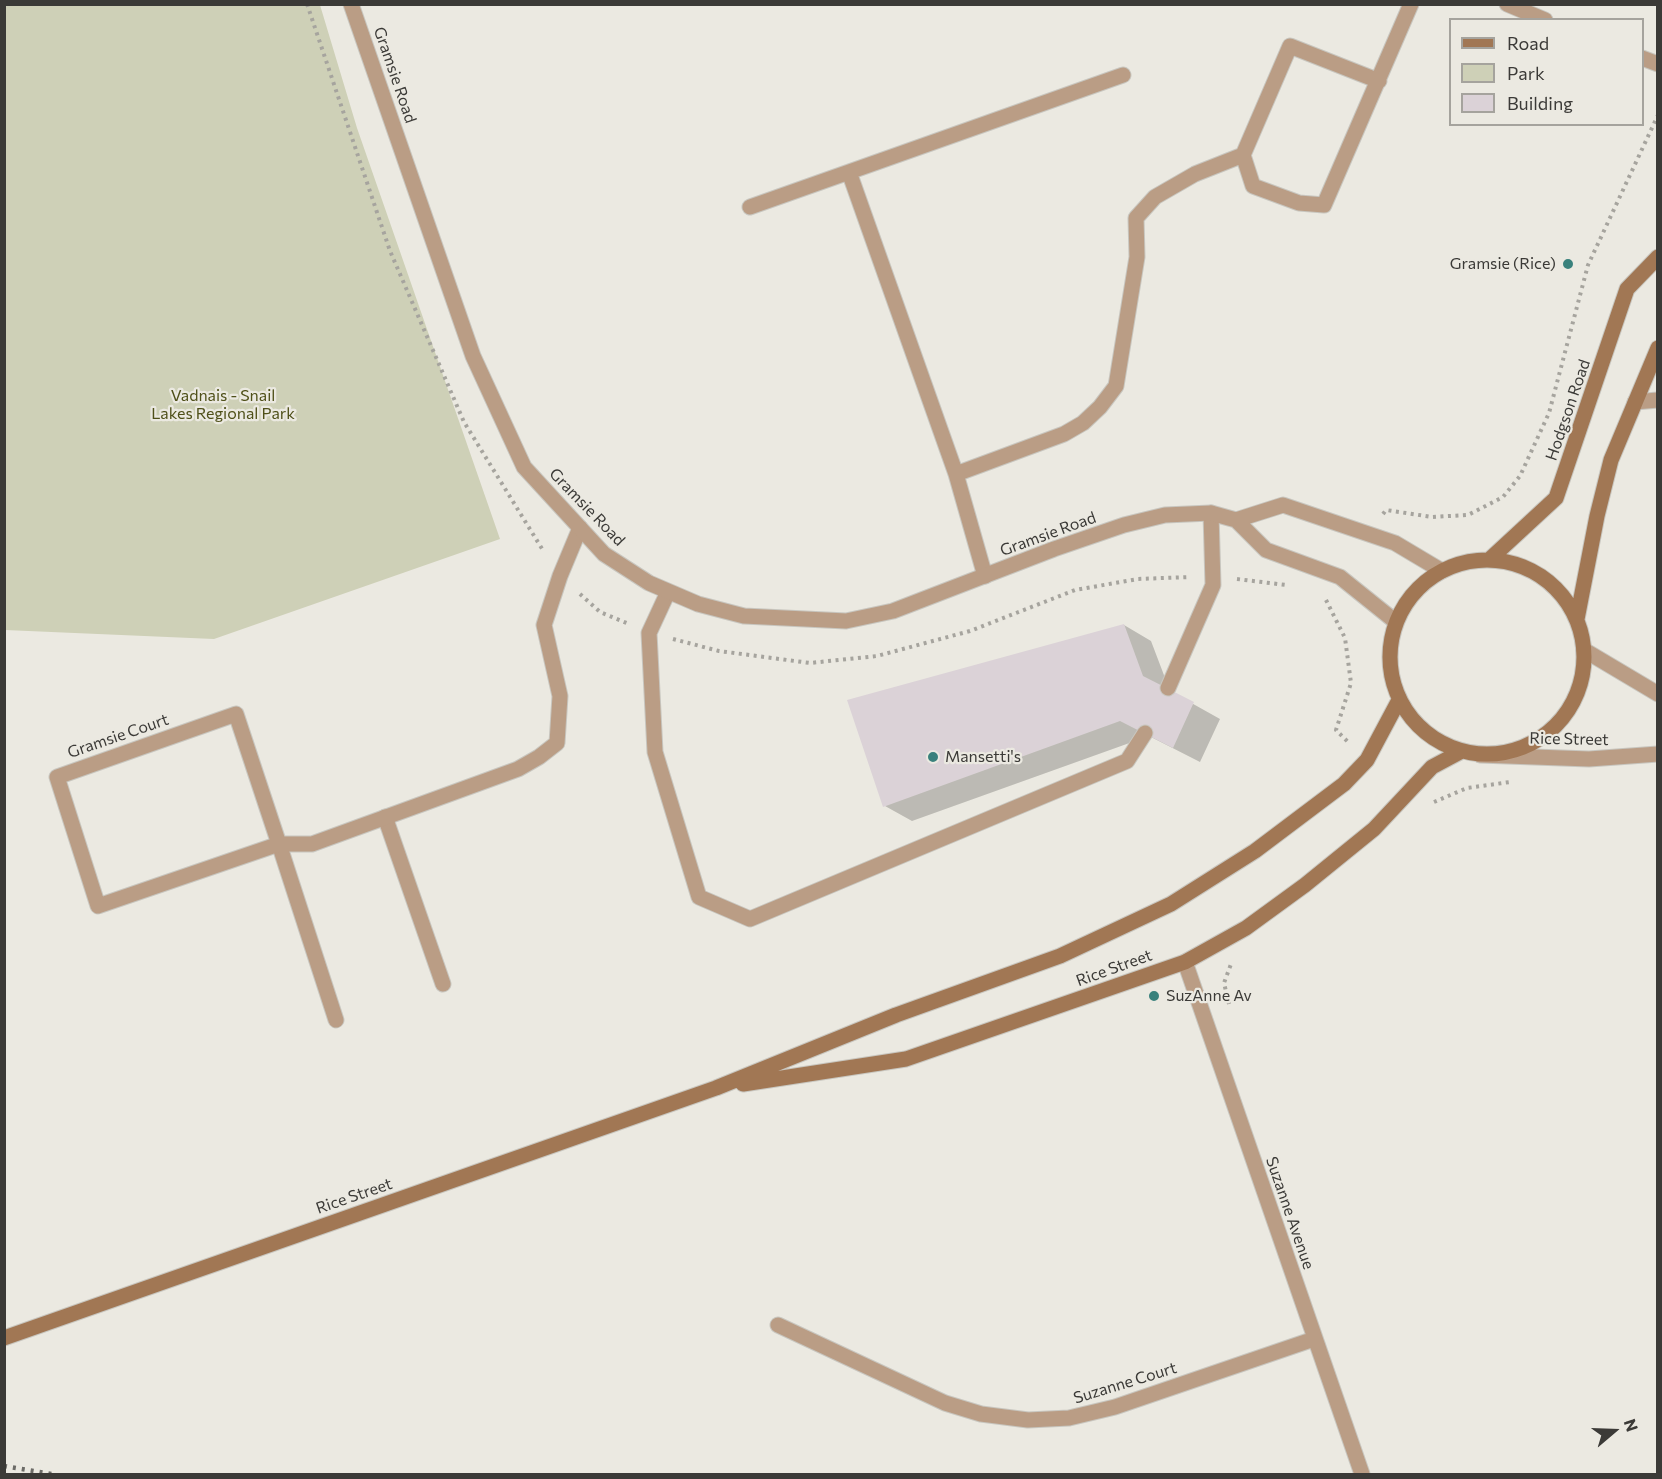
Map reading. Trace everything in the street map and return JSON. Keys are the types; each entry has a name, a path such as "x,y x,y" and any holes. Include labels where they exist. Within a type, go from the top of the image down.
{"main road":[{"name":"Hodgson Road","path":"1490,559 1556,498 1627,289 1658,257"},
{"path":"1577,619 1597,516 1611,460 1658,348"},
{"path":"1490,559 1517,564 1542,577 1562,596 1577,619 1584,650 1581,683 1567,713 1543,737 1513,751 1480,754 1462,751 1418,726 1399,700 1391,674 1390,656 1396,622 1407,601 1423,584 1442,571 1465,562 1490,559"},
{"name":"Rice Street","path":"4,1338 716,1088 896,1016 1060,956 1171,904 1255,851 1344,784 1367,760 1399,700"},
{"name":"Rice Street","path":"716,1088 906,1059 1185,962 1246,928 1305,885 1374,830 1432,767 1462,751"}],"street":[{"name":"Gramsie Road","path":"351,4 473,356 524,467 604,554 649,583 698,604 744,616 846,621 893,611 1124,525 1165,515 1211,513 1236,519"},
{"path":"1379,81 1290,46 1243,156 1253,186 1299,203 1324,205 1379,81 1411,4"},
{"path":"1507,4 1540,18"},
{"path":"750,207 1123,75"},
{"path":"956,474 1064,434 1100,407 1116,386 1124,347 1137,257 1137,218 1155,196 1195,174 1243,156"},
{"path":"849,172 956,474 985,576"},
{"path":"1635,402 1658,400"},
{"path":"1396,622 1340,578 1266,550 1236,519 1283,505 1395,543 1442,571"},
{"path":"1168,688 1213,585 1211,513"},
{"name":"Gramsie Court","path":"279,844 236,714 57,777 98,906 279,844 312,844 518,769 557,743 560,696 544,625 560,576 580,528"},
{"path":"668,592 650,633 655,752 699,897 750,919 1127,761 1145,734"},
{"path":"1584,650 1658,694"},
{"name":"Rice Street","path":"1480,754 1589,759 1658,754"},
{"path":"385,817 443,984"},
{"path":"279,844 336,1020"},
{"name":"Suzanne Avenue","path":"1185,962 1362,1474"},
{"name":"Suzanne Court","path":"778,1326 945,1403 981,1414 1028,1420 1070,1418 1116,1407 1314,1339"}],"path":[{"path":"307,4 390,251 464,422 560,576 600,612 650,633 719,651 810,663 877,656 970,631 1075,590 1138,579 1213,576 1290,586"},
{"path":"1386,510 1432,517 1468,515 1503,497 1521,476 1549,413 1588,265 1658,115"},
{"path":"1319,597 1328,601 1344,638 1351,683 1336,730"}],"green space":[{"name":"Vadnais - Snail Lakes Regional Park","path":"5,4 320,5 357,128 500,539 214,639 5,630"}],"building":[{"path":"1124,624 1143,676 1194,702 1173,748 1120,721 883,807 847,700"}],"railway":[{"path":"4,1466 52,1474"}],"place":[{"name":"Gramsie (Rice)","path":"1568,264"},
{"name":"Mansetti's","path":"933,757"},
{"name":"SuzAnne Av","path":"1154,996"}]}
